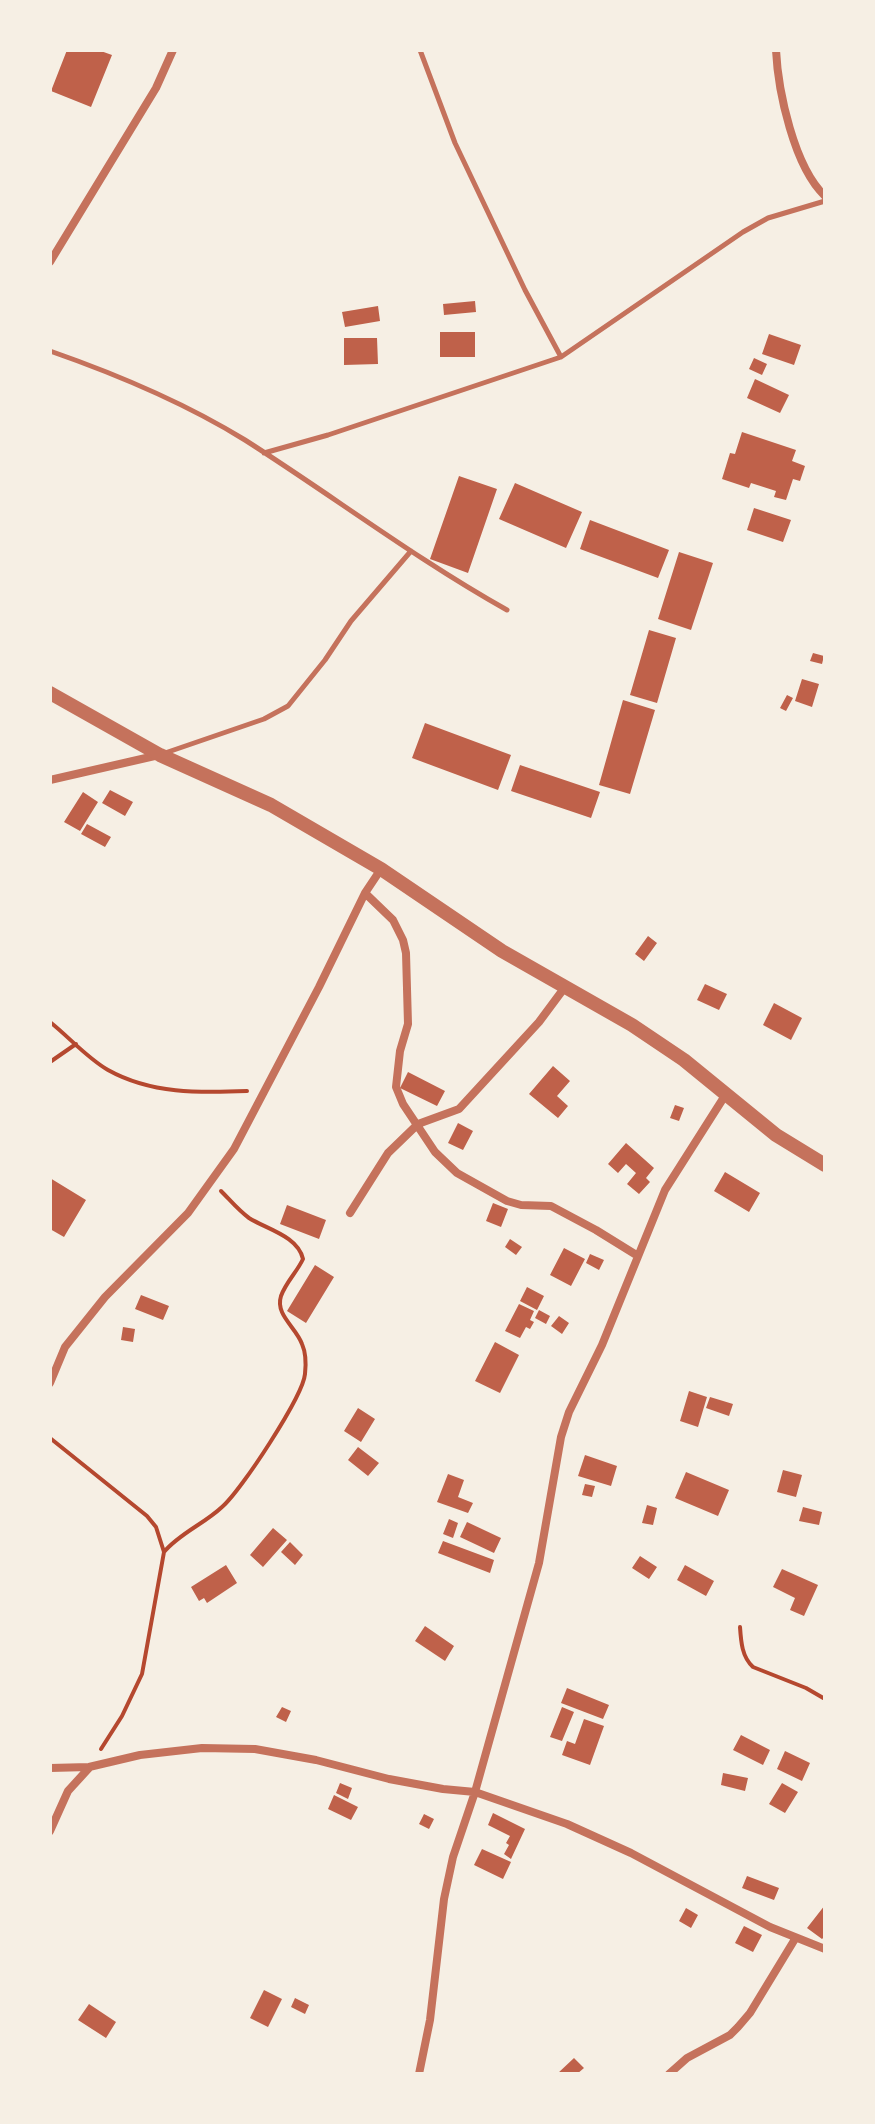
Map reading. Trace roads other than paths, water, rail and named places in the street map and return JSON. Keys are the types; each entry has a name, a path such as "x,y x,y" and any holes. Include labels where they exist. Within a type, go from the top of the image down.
{"street":[{"path":"50,262 156,88 173,50"},
{"path":"776,50 783,101 800,157 825,198"},
{"path":"50,693 160,755 271,805 381,869 502,951 632,1025 726,1093 776,1135 825,1165"},
{"path":"50,780 160,755"},
{"path":"50,1383 65,1347 105,1297 188,1213 234,1149 365,893 381,869"},
{"path":"365,893 393,920 406,953 408,1024 400,1051 396,1087 403,1104 435,1152 457,1173 507,1201 551,1206 638,1256"},
{"path":"350,1213 388,1153 418,1124 459,1109 539,1022 565,987"},
{"path":"419,2074 430,2020 444,1899 453,1857 475,1792 539,1563 561,1437 665,1190 726,1093"},
{"path":"50,1768 89,1767 140,1755 202,1748 255,1749 416,1784 475,1792 567,1824 631,1853 795,1939 825,1949"},
{"path":"50,1831 68,1791 89,1767"},
{"path":"669,2074 687,2058 730,2035 738,2027 750,2013 795,1939"}],"lane":[{"path":"420,50 455,143 525,290 561,357"},
{"path":"264,453 328,435 561,357 743,232 768,218 825,198"},
{"path":"50,351 177,404 264,453 446,576 507,610"},
{"path":"160,755 264,719 288,706 351,621 411,551"}]}
